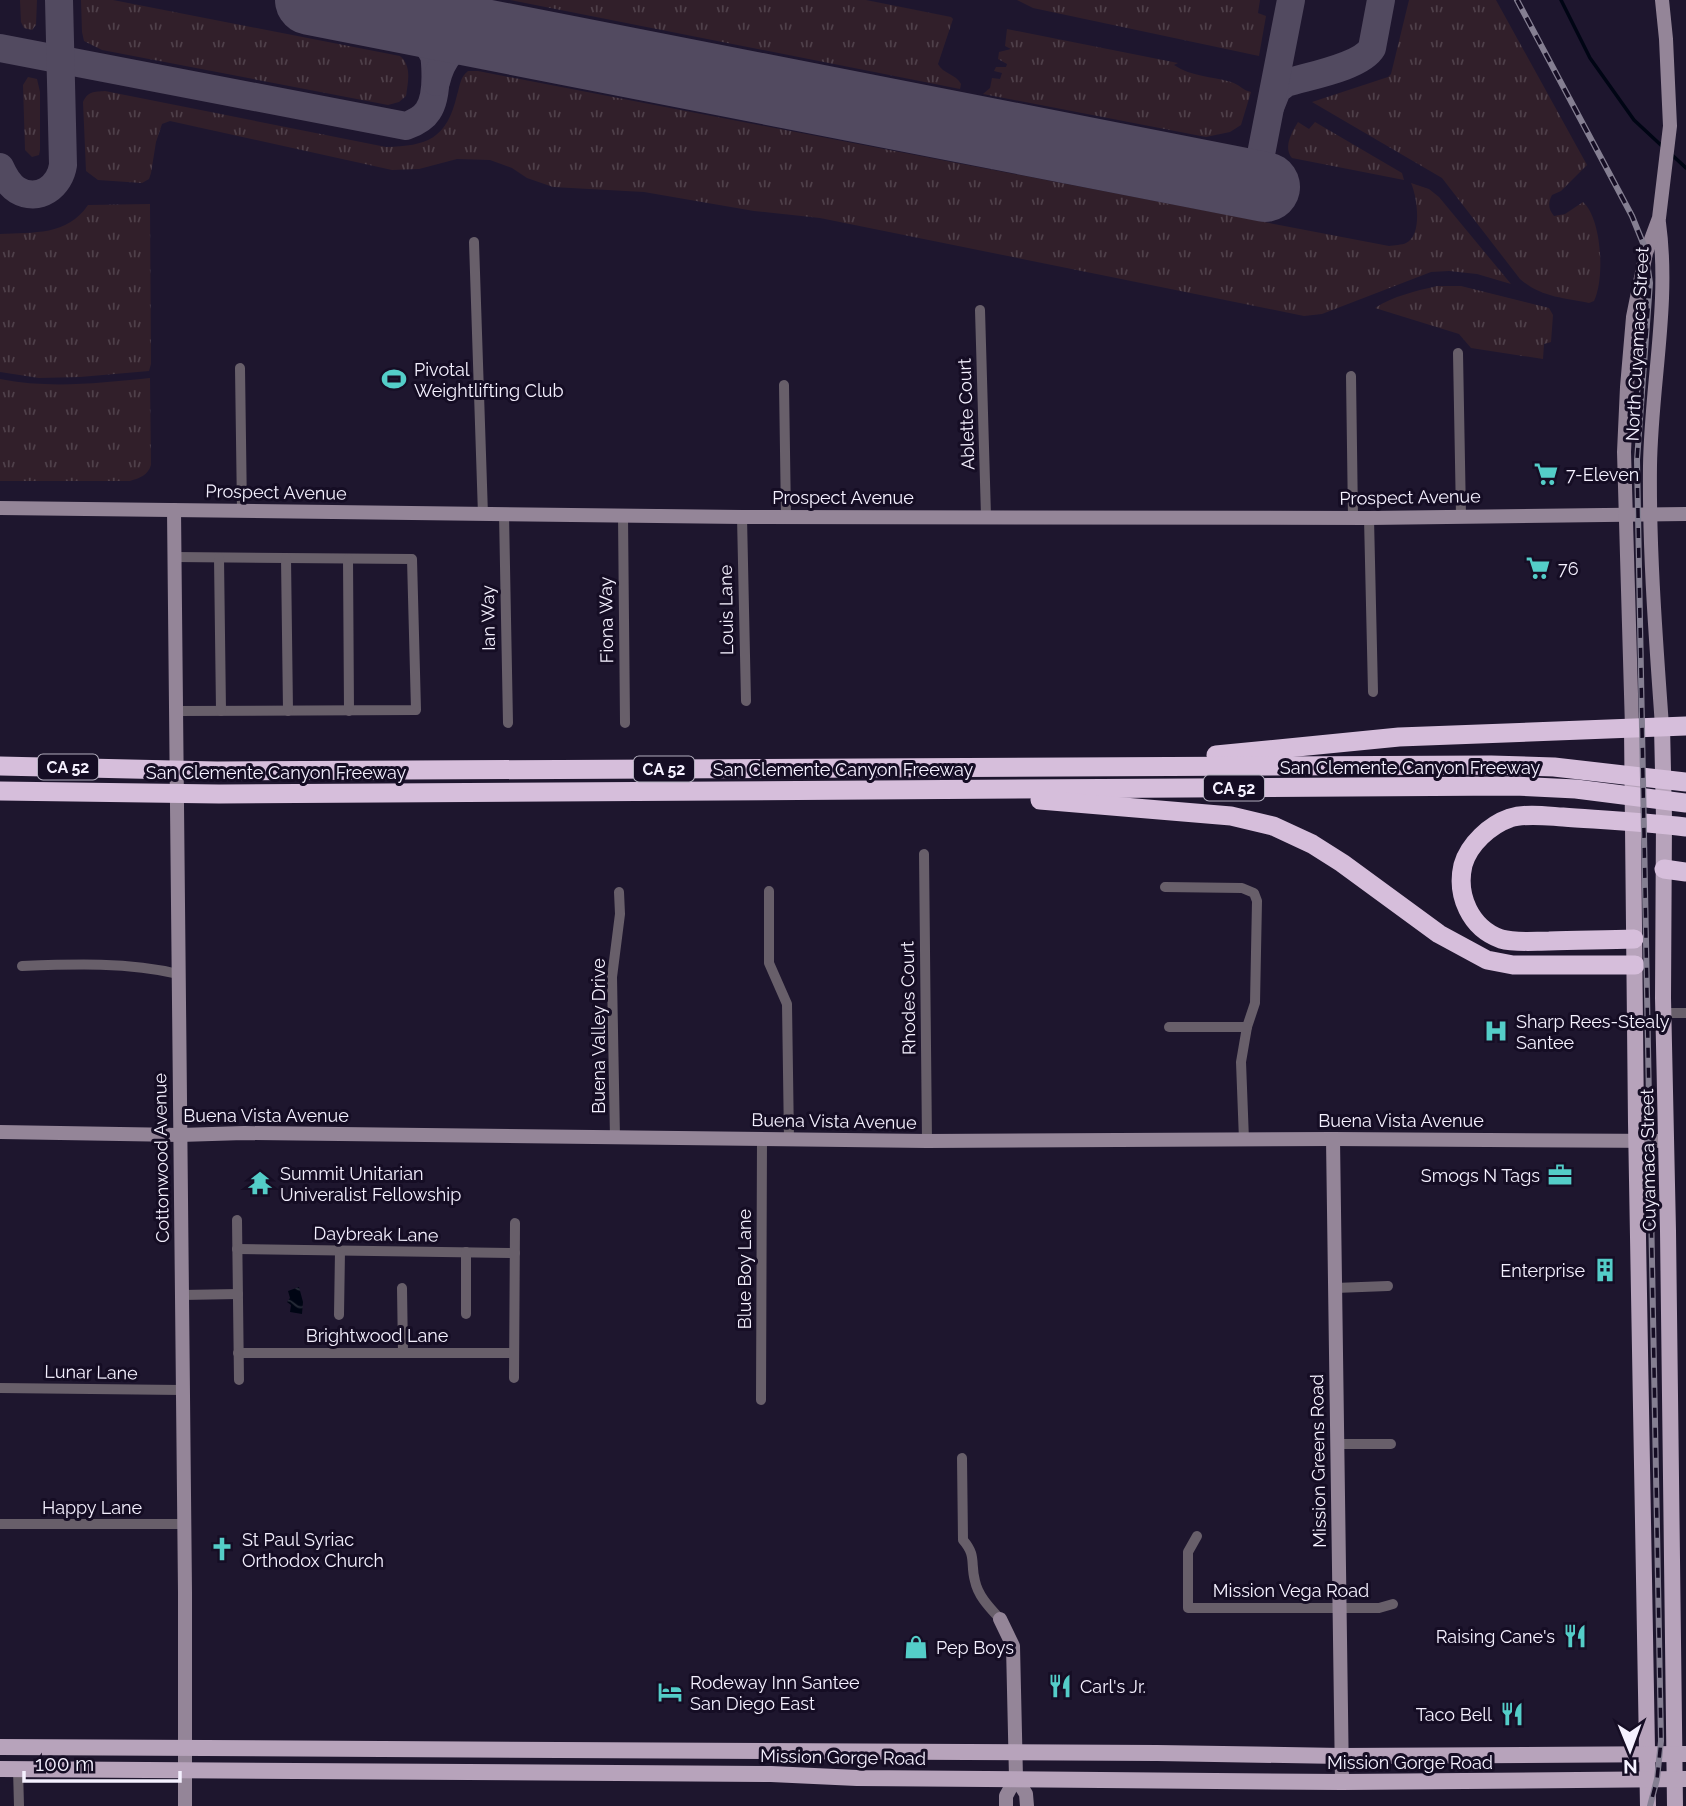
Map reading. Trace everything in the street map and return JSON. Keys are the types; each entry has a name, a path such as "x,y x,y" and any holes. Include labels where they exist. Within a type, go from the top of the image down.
{"highway":[{"path":"1110,767 1399,737 1686,726"},
{"name":"San Clemente Canyon Freeway","path":"0,766 217,771 1491,765 1554,767 1682,802"},
{"name":"San Clemente Canyon Freeway","path":"0,791 219,794 1514,786 1682,781"},
{"path":"860,790 994,796 1231,816 1273,826 1312,844 1439,934 1487,960 1513,965 1635,965"},
{"path":"1634,939 1501,939 1474,919 1466,907 1461,891 1465,858 1473,845 1495,824 1513,817 1681,826"},
{"path":"1664,869 1686,872"}],"main road":[{"name":"Cuyamaca Street","path":"1662,726 1664,1013 1680,1754 1680,1779 1675,1806"},
{"name":"Cuyamaca Street","path":"1632,728 1648,1806"},
{"name":"Mission Gorge Road","path":"0,1747 1342,1756 1680,1754"},
{"name":"Mission Gorge Road","path":"0,1769 1342,1782 1680,1779"}],"street":[{"name":"North Cuyamaca Street","path":"1626,514 1624,452 1632,326 1646,253 1659,218 1670,126 1667,51 1661,0"},
{"name":"North Cuyamaca Street","path":"1652,514 1650,466 1663,252 1659,218"},
{"path":"474,242 483,515"},
{"name":"Ablette Court","path":"980,310 986,516"},
{"path":"1458,353 1461,516"},
{"path":"240,368 242,512"},
{"path":"1351,376 1353,518"},
{"path":"784,385 786,517"},
{"name":"Prospect Avenue","path":"0,508 742,517 1369,518 1686,514"},
{"name":"Cottonwood Avenue","path":"174,510 185,1806"},
{"name":"Ian Way","path":"504,514 508,723"},
{"name":"Cuyamaca Street","path":"1626,514 1632,728"},
{"name":"Cuyamaca Street","path":"1652,514 1662,726"},
{"name":"Fiona Way","path":"622,516 625,723"},
{"name":"Louis Lane","path":"742,517 746,701"},
{"path":"1369,518 1373,692"},
{"path":"175,557 412,559 416,709 176,711"},
{"path":"219,558 221,711"},
{"path":"286,558 288,711"},
{"path":"348,559 349,711"},
{"name":"Rhodes Court","path":"924,854 927,1141"},
{"path":"1165,887 1242,888 1254,893 1257,901 1255,1003 1247,1027 1241,1062 1244,1140"},
{"path":"769,891 769,963 787,1004 789,1140"},
{"name":"Buena Valley Drive","path":"615,1138 612,977 620,914 619,892"},
{"path":"22,966 75,964 156,969 178,974"},
{"path":"1664,1013 1686,1013"},
{"path":"1169,1027 1247,1027"},
{"name":"Buena Vista Avenue","path":"0,1132 927,1141 1667,1141"},
{"name":"Blue Boy Lane","path":"761,1400 762,1139"},
{"name":"Mission Greens Road","path":"1333,1139 1342,1782"},
{"path":"237,1220 239,1380"},
{"path":"514,1378 515,1223"},
{"name":"Daybreak Lane","path":"237,1249 515,1253"},
{"path":"338,1315 340,1251"},
{"path":"466,1252 466,1314"},
{"path":"1335,1288 1388,1286"},
{"path":"402,1288 403,1353"},
{"path":"182,1295 238,1294"},
{"name":"Brightwood Lane","path":"239,1353 514,1353"},
{"name":"Lunar Lane","path":"0,1388 182,1390"},
{"path":"1337,1444 1391,1444"},
{"path":"962,1458 963,1540 972,1550 975,1583 986,1603 1000,1619 1013,1646 1016,1778 1026,1794 1027,1806"},
{"name":"Happy Lane","path":"0,1524 184,1524"},
{"name":"Mission Vega Road","path":"1197,1536 1188,1552 1188,1608 1339,1609 1379,1608 1393,1604"},
{"path":"18,1769 19,1806"},
{"path":"1006,1806 1006,1796 1016,1778"}],"green space":[{"path":"20,0 37,0 36,25 32,30 24,28 21,22"},
{"path":"81,0 113,0 400,56 408,69 406,96 399,102 388,105 102,50 84,41"},
{"path":"510,0 866,0 951,17 953,19 938,64 961,84 960,89"},
{"path":"1017,0 1260,0 1258,13 1266,16 1259,56 1033,8"},
{"path":"1409,0 1496,0 1587,165 1561,191 1552,195 1549,206 1554,216 1565,214 1583,202 1589,210 1600,250 1600,279 1594,301 1589,303 1553,296 1528,285 1520,279 1442,178 1312,102 1391,74"},
{"path":"1007,29 1178,63 1174,65 1188,72 1234,83 1251,92 1241,125 1230,132 1206,137 983,94 990,88 992,78 1000,79 1002,73 994,71 996,67 1006,67 1007,64 998,59 999,52 1011,49 1005,46"},
{"path":"468,71 1389,246 1406,243 1415,232 1417,206 1411,183 1429,189 1439,197 1511,284 1477,274 1431,272 1322,314 1304,316 820,218 754,211 644,192 553,187 490,160 457,159 419,169 392,170 170,121 162,124 149,179 142,183 98,180 86,171 83,102 89,94 95,92 105,91 386,147 424,142 441,131 453,110 462,79"},
{"path":"28,77 37,79 40,92 40,150 39,155 32,157 25,150 23,85"},
{"path":"1298,122 1309,129 1315,122 1402,173 1404,180 1292,158 1288,144"},
{"path":"150,204 149,371 39,378 0,372 0,234 37,232 60,227 80,215 88,205"},
{"path":"1437,286 1461,286 1549,308 1553,315 1551,342 1544,344 1543,359 1471,348 1459,334 1375,308 1397,297"},
{"path":"150,378 151,465 143,476 130,481 0,481 0,379 56,384"}],"water":[{"path":"299,1287 303,1302 302,1314 290,1312 291,1305 287,1302 290,1298 288,1291"}],"waterway":[{"path":"1561,0 1590,58 1634,120 1663,147"},
{"path":"1671,154 1686,168"}],"taxiway":[{"path":"0,167 14,188 33,195 53,186 61,173 59,0"},
{"path":"0,48 406,126 426,114 433,100 434,57 426,0"},
{"path":"1255,185 1291,0"},
{"path":"1271,105 1277,90 1286,83 1346,66 1366,55 1372,48 1381,0"},
{"path":"303,1 403,21 422,35 432,52"},
{"path":"436,82 450,53 462,43 478,36 578,55"}],"runway":[{"path":"310,0 1265,187"}],"railway":[{"path":"1517,0 1632,216 1645,248 1650,283 1637,460 1661,1741 1657,1779 1650,1806"}],"place":[{"name":"Pivotal Weightlifting Club","path":"394,379"},
{"name":"7-Eleven","path":"1546,474"},
{"name":"76","path":"1538,568"},
{"name":"Sharp Rees-Stealy Santee","path":"1496,1031"},
{"name":"Smogs N Tags","path":"1560,1175"},
{"name":"Summit Unitarian Univeralist Fellowship","path":"260,1183"},
{"name":"Enterprise","path":"1605,1270"},
{"name":"St Paul Syriac Orthodox Church","path":"222,1549"},
{"name":"Raising Cane's","path":"1575,1636"},
{"name":"Pep Boys","path":"916,1647"},
{"name":"Carl's Jr.","path":"1060,1686"},
{"name":"Rodeway Inn Santee San Diego East","path":"670,1692"},
{"name":"Taco Bell","path":"1512,1714"}]}
